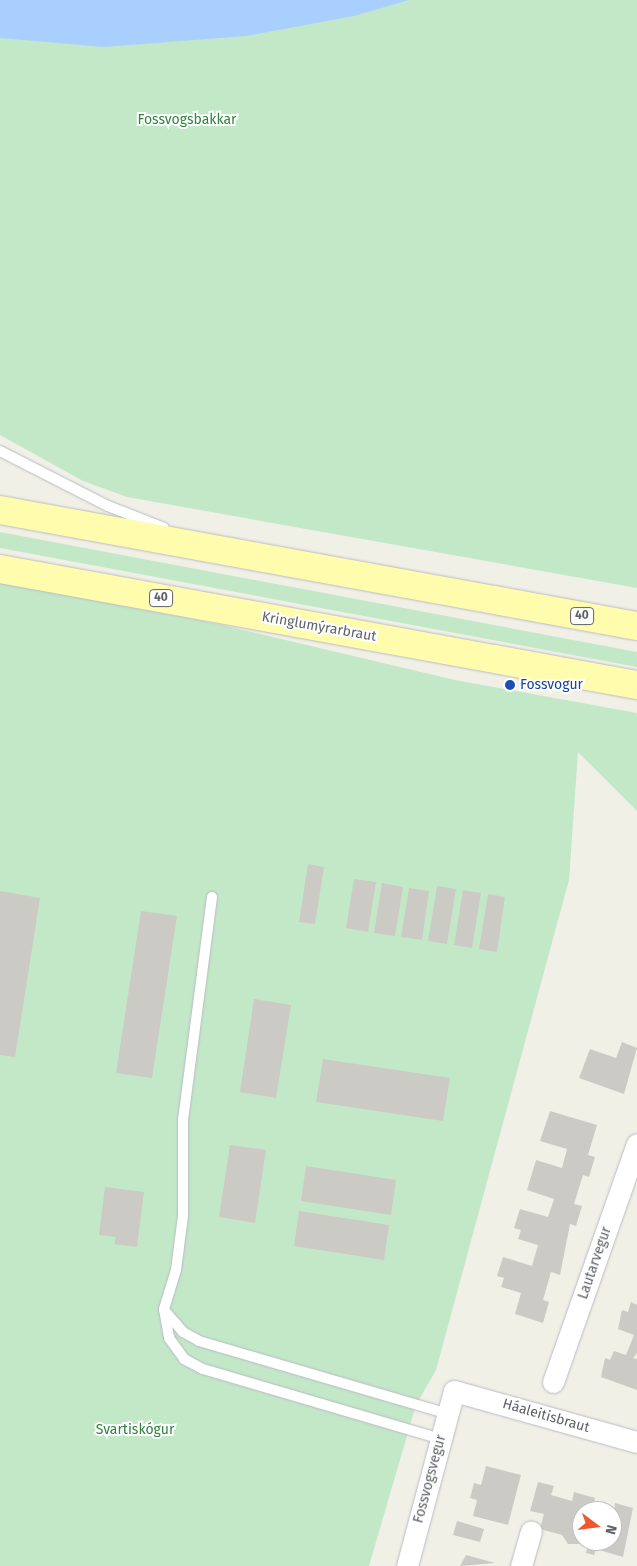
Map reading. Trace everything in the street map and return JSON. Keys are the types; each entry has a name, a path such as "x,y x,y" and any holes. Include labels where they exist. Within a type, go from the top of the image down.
{"main road":[{"name":"40","path":"0,510 637,626"},
{"name":"Kringlumýrarbraut","path":"0,569 637,685"}],"street":[{"name":"Lautarvegur","path":"553,1382 637,1144"},
{"name":"Fossvogsvegur","path":"407,1566 454,1391"},
{"name":"Háaleitisbraut","path":"454,1391 637,1442"},
{"path":"521,1566 531,1532"}],"lane":[{"path":"0,451 108,506 214,548"},
{"path":"212,897 183,1119 183,1216 176,1270 164,1309 169,1338 193,1365 441,1439"},
{"path":"164,1309 183,1332 199,1341 448,1414"}],"green space":[{"name":"Fossvogsbakkar","path":"0,0 637,0 637,588 127,497 83,481 0,435"},
{"path":"0,532 637,652 637,667 0,548"},
{"name":"Svartiskógur","path":"0,582 218,624 455,680 637,713 637,811 578,752 569,880 436,1370 416,1405 369,1566 0,1566"}],"water":[{"path":"0,0 409,0 354,16 246,36 104,47 0,38"}],"building":[{"path":"308,864 324,867 315,924 299,922"},
{"path":"354,879 376,882 368,932 346,928"},
{"path":"382,883 403,887 395,936 374,933"},
{"path":"437,886 456,889 447,944 428,941"},
{"path":"409,888 429,891 422,940 401,937"},
{"path":"463,890 481,893 472,948 454,945"},
{"path":"0,891 40,898 15,1057 0,1055"},
{"path":"488,894 505,897 497,952 479,949"},
{"path":"141,911 177,916 152,1078 116,1073"},
{"path":"254,999 291,1005 276,1098 240,1092"},
{"path":"622,1042 637,1048 624,1094 579,1078 590,1049 616,1058"},
{"path":"323,1059 450,1078 443,1121 316,1102"},
{"path":"550,1111 597,1125 588,1155 595,1157 589,1177 583,1175 574,1204 582,1206 576,1226 570,1224 560,1275 551,1272 543,1300 549,1302 543,1323 515,1314 521,1293 501,1287 504,1278 497,1276 503,1257 532,1266 538,1245 518,1239 521,1230 514,1228 520,1209 548,1217 554,1199 527,1190 536,1160 562,1168 567,1149 540,1141"},
{"path":"230,1145 266,1150 255,1223 219,1217"},
{"path":"306,1166 396,1180 391,1215 301,1201"},
{"path":"105,1187 144,1192 137,1247 114,1244 116,1237 99,1235"},
{"path":"299,1211 389,1225 384,1260 294,1246"},
{"path":"631,1302 637,1305 637,1353 633,1358 637,1359 637,1390 601,1377 605,1358 610,1360 614,1351 626,1355 634,1335 618,1329 622,1310 628,1312"},
{"path":"486,1466 521,1475 508,1525 473,1516 477,1500 470,1498 474,1483 481,1485"},
{"path":"538,1482 554,1486 551,1495 572,1501 572,1544 568,1544 562,1535 540,1529 544,1514 530,1511"},
{"path":"574,1492 595,1498 594,1501 572,1501"},
{"path":"622,1505 633,1508 623,1557 603,1551 622,1551"},
{"path":"457,1521 484,1529 480,1542 453,1535"},
{"path":"586,1551 595,1551 594,1555 586,1553"},
{"path":"466,1555 495,1563 460,1566"}],"place":[{"name":"Fossvogur","path":"510,685"}]}
